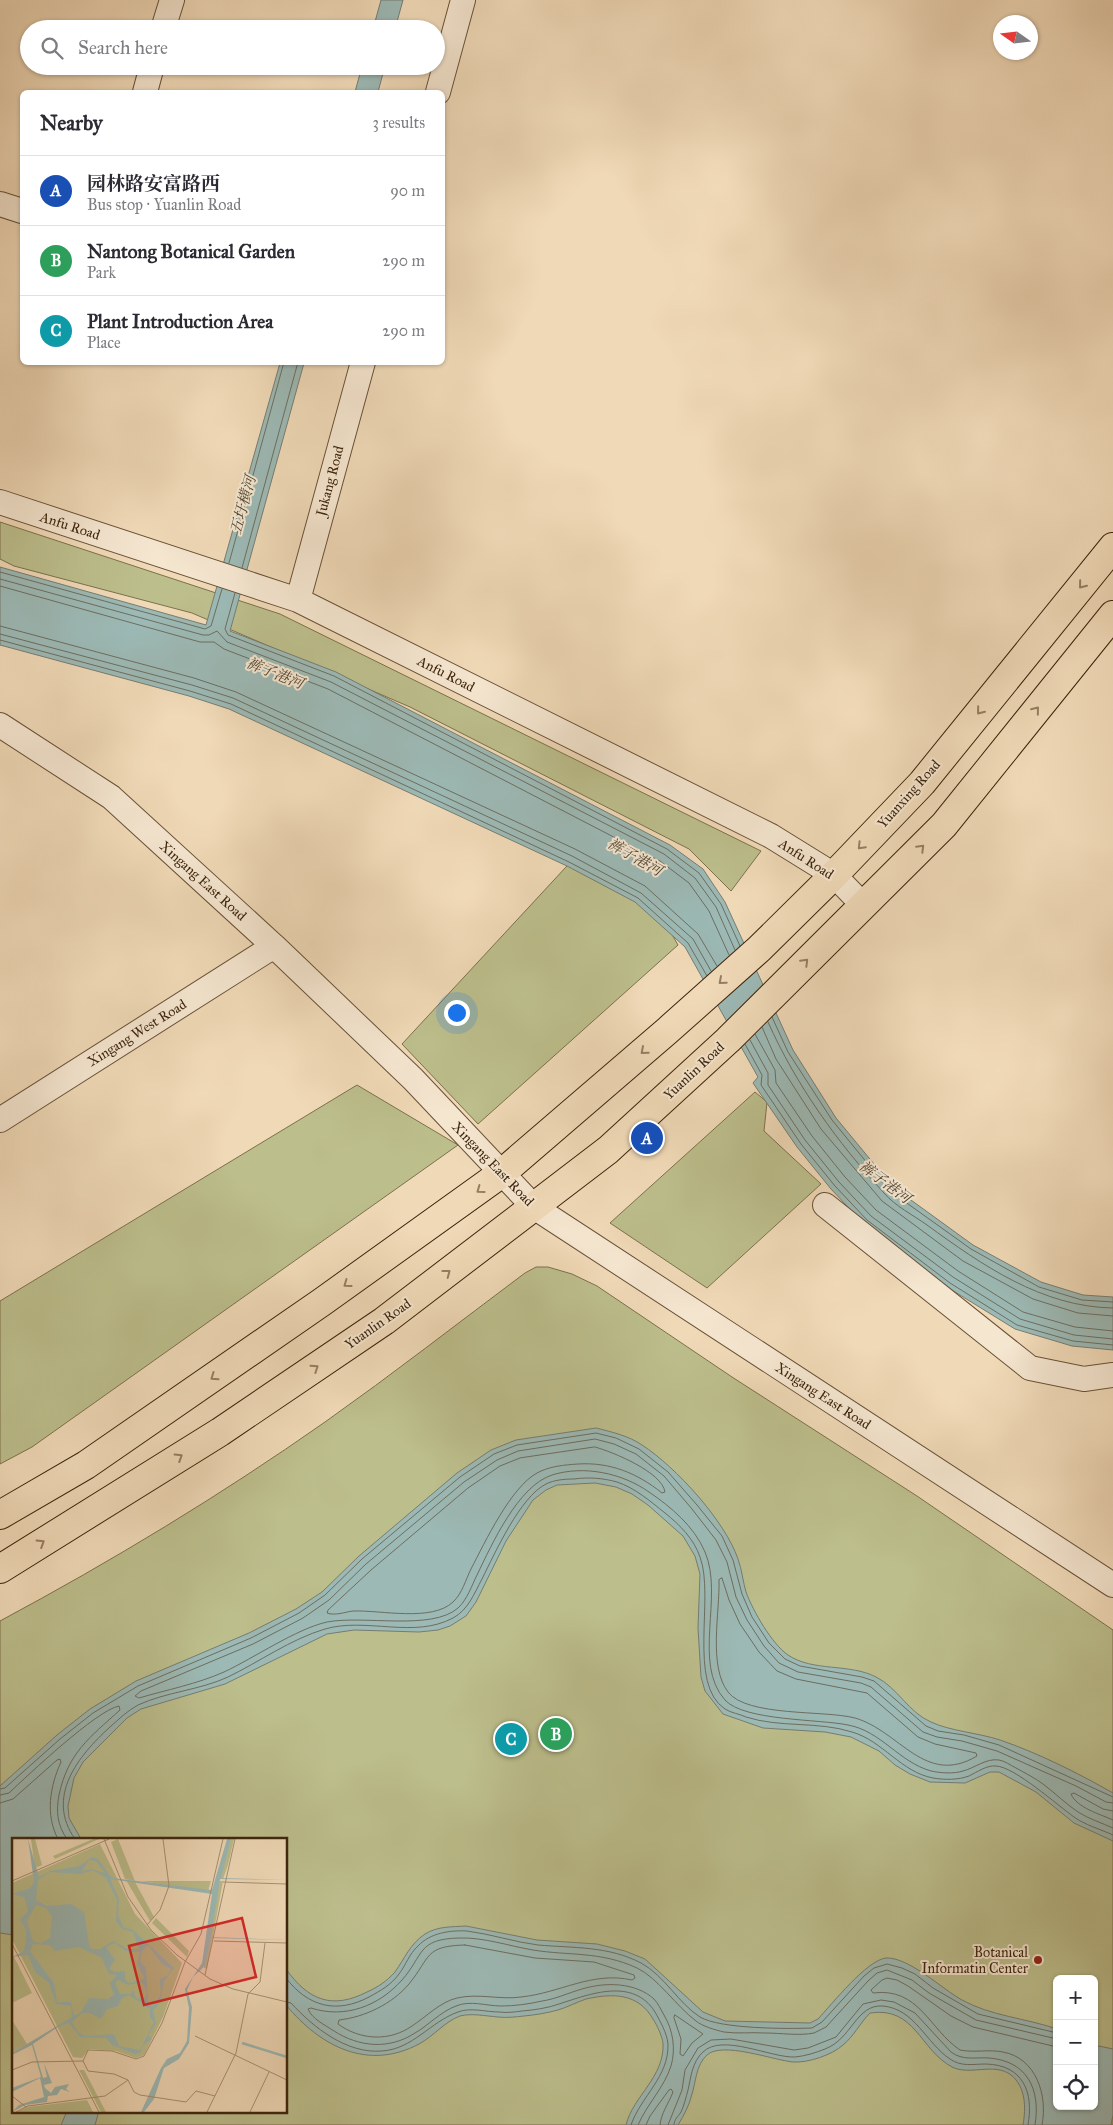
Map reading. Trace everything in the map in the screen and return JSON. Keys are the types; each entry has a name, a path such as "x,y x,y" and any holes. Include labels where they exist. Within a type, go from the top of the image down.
{"main road":[{"name":"Yuanxing Road","path":"502,1173 759,949 834,875 922,783 1113,547"},
{"path":"863,905 944,825 1113,614"},
{"name":"Yuanlin Road","path":"0,1569 220,1432 376,1327 534,1207 608,1150 728,1040 863,905"},
{"path":"0,1515 86,1465 322,1302 502,1173"}],"street":[{"path":"166,20 172,0"},
{"path":"445,66 463,0"},
{"path":"145,90 149,75"},
{"path":"439,90 443,75"},
{"path":"0,204 20,210"},
{"name":"Jukang Road","path":"298,600 362,365"},
{"name":"Anfu Road","path":"0,502 298,600 771,836 834,875 863,905"},
{"name":"Xingang East Road","path":"0,725 111,797 274,946 413,1079 534,1207 1113,1586"},
{"name":"Xingang West Road","path":"0,1120 274,946"},
{"path":"825,1205 1030,1368 1084,1379 1113,1375"}],"green space":[{"path":"0,522 280,614 761,851 731,891 689,849 410,707 192,613 14,566 0,559"},
{"path":"579,853 647,891 678,945 478,1124 402,1044"},
{"path":"357,1085 458,1145 32,1447 0,1464 0,1301"},
{"path":"755,1092 767,1102 764,1131 821,1184 707,1288 610,1223"},
{"path":"536,1267 548,1267 572,1274 597,1286 732,1377 917,1496 1113,1630 1113,2125 0,2125 0,1621 125,1551 206,1501 286,1449 350,1404 525,1273"}],"water":[{"path":"381,0 403,0 397,20 375,20"},
{"path":"360,75 383,75 379,90 356,90"},
{"path":"279,365 303,365 230,631 336,672 670,845 703,869 725,902 793,1050 836,1118 893,1187 973,1245 1041,1282 1083,1295 1113,1297 1113,1350 1072,1346 1015,1329 947,1287 864,1224 831,1189 797,1147 753,1083 758,1077 685,947 635,902 567,866 229,709 189,696 0,645 0,567 206,625"},
{"path":"596,1428 626,1437 642,1445 670,1467 684,1481 711,1512 722,1528 732,1544 746,1592 753,1608 782,1650 788,1655 809,1664 854,1670 876,1677 890,1687 916,1713 931,1722 947,1728 1014,1745 1058,1764 1113,1793 1113,1841 1074,1823 1036,1792 999,1772 990,1772 965,1783 930,1782 910,1774 895,1765 879,1751 851,1737 825,1732 763,1728 723,1714 705,1691 701,1677 698,1628 700,1574 695,1556 683,1536 648,1505 632,1494 616,1487 595,1483 557,1485 546,1490 533,1500 506,1541 476,1602 466,1616 450,1626 438,1630 419,1632 354,1630 327,1634 225,1684 141,1709 127,1718 83,1762 74,1778 68,1806 69,1818 80,1838 12,1838 12,1935 0,1933 0,1786 57,1735 90,1709 136,1681 249,1633 296,1609 322,1592 359,1556 457,1473 491,1450 516,1440"},
{"path":"466,1926 537,1940 597,1944 625,1951 645,1959 703,2012 725,2021 810,2023 818,2019 869,1966 886,1958 895,1959 915,1968 954,1995 973,2005 985,2010 1053,2028 1053,2110 1098,2110 1098,2046 1113,2049 1113,2115 1111,2125 1023,2125 1024,2098 1020,2085 1011,2075 1004,2071 990,2069 966,2070 952,2067 941,2060 907,2023 897,2016 885,2013 870,2013 843,2045 833,2052 813,2060 793,2062 748,2052 714,2051 707,2055 701,2063 689,2102 678,2125 626,2125 635,2105 659,2066 663,2043 662,2037 647,2010 640,2004 624,1997 606,1996 586,1999 558,2010 532,2015 501,2017 464,2015 449,2022 419,2044 400,2052 382,2055 364,2055 330,2043 314,2033 288,2007 288,1972 303,1988 312,1995 322,1999 332,2001 354,1997 386,1981 420,1938 430,1931 440,1928"},
{"path":"67,2112 99,2112 95,2125 61,2125"}],"place":[{"name":"园林路安富路西","path":"647,1138"},
{"name":"Nantong Botanical Garden","path":"556,1734"},
{"name":"Plant Introduction Area","path":"511,1739"},
{"name":"Botanical Informatin Center","path":"1038,1960"}],"water label":[{"name":"五圩横河","path":"243,505"},
{"name":"裤子港河","path":"275,673"},
{"name":"裤子港河","path":"635,857"},
{"name":"裤子港河","path":"885,1182"}]}
